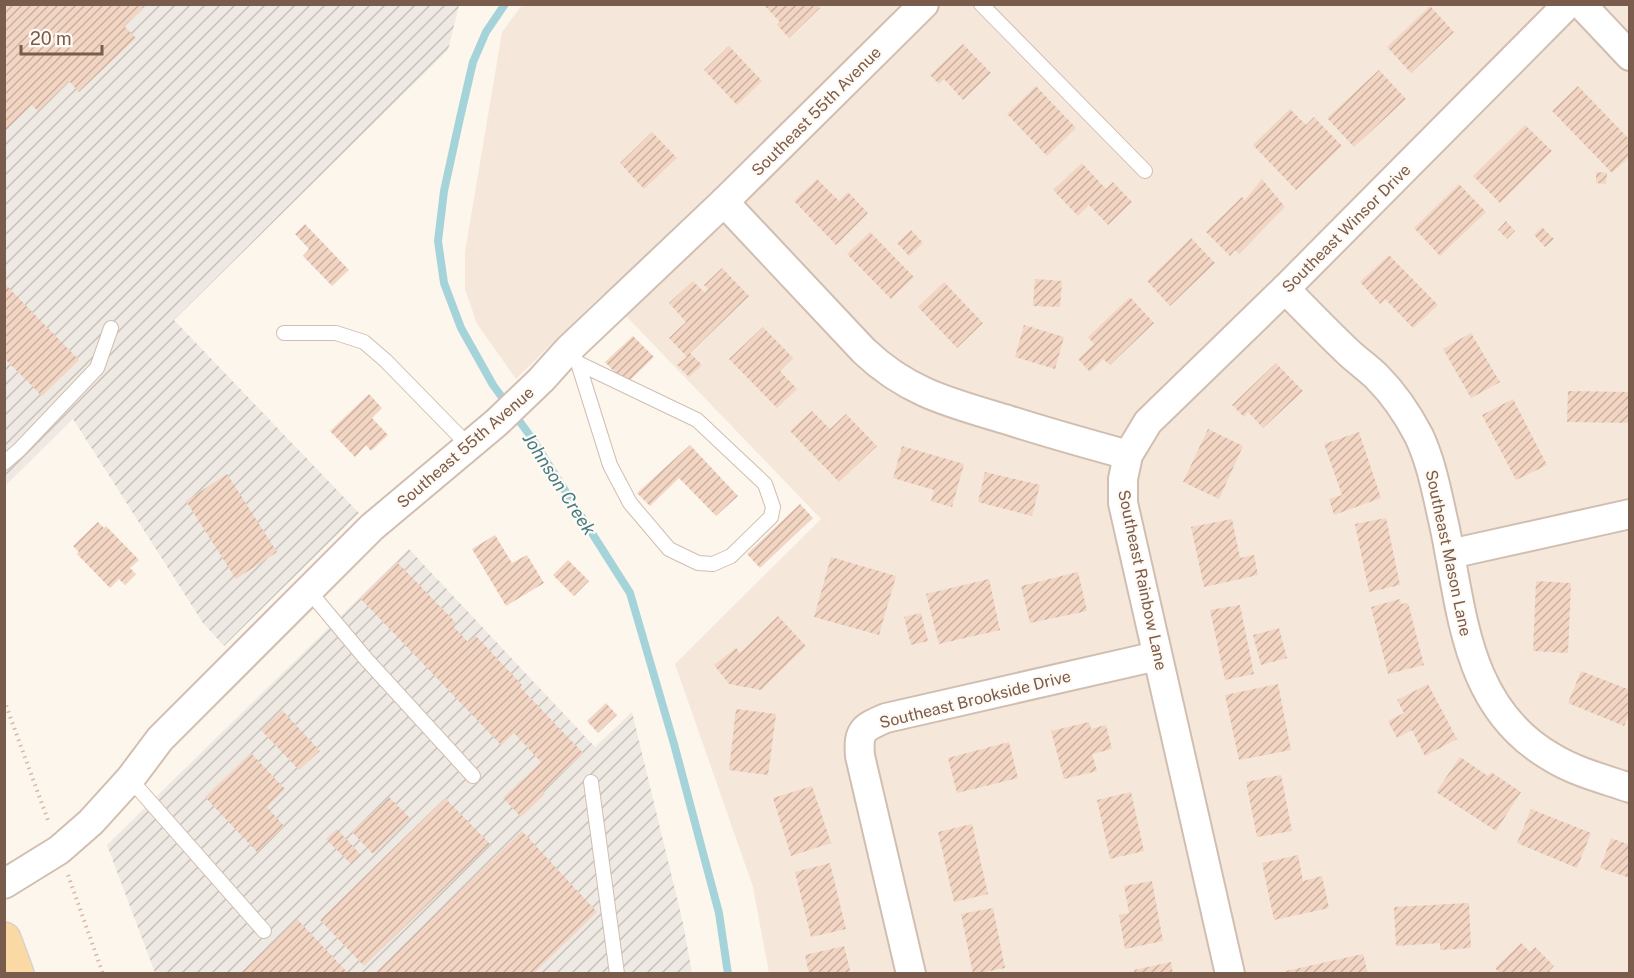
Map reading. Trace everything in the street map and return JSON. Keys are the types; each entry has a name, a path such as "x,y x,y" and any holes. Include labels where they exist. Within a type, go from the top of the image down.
{"main road":[{"path":"4,939 17,974"}],"street":[{"name":"Southeast 55th Avenue","path":"4,884 43,862 71,841 130,779 160,739 372,527 496,423 541,380 574,356 724,202 924,4"},
{"name":"Southeast Winsor Drive","path":"1128,455 1148,422 1285,289 1568,4"},
{"path":"1581,4 1629,56"},
{"path":"724,202 864,351 883,369 900,380 945,402 1128,455"},
{"name":"Southeast Mason Lane","path":"1285,289 1348,352 1378,378 1407,414 1420,438 1431,467 1469,645 1478,675 1500,712 1533,744 1553,758 1573,768 1629,788"},
{"name":"Southeast Rainbow Lane","path":"1128,455 1123,479 1123,503 1230,974"},
{"path":"1450,554 1629,514"},
{"name":"Southeast Brookside Drive","path":"911,974 860,756 859,741 864,730 886,718 1157,656"}],"lane":[{"path":"981,4 1144,171"},
{"path":"4,463 97,368 111,328"},
{"path":"284,333 336,333 364,342 386,361 469,446"},
{"path":"574,356 697,420 765,484 773,507 771,517 731,556 713,564 698,563 669,549 630,503 610,465 574,356"},
{"path":"309,591 366,659 473,776"},
{"path":"130,779 264,931"},
{"path":"591,782 617,974"}],"path":[{"path":"4,700 50,825"},
{"path":"66,870 103,974"}],"shaded area":[{"path":"5,5 459,5 448,50 174,320 359,513 224,646 203,623 73,419 5,486"},
{"path":"522,5 1629,5 1629,973 769,973 753,887 675,664 821,519 604,293 516,379 477,324 465,289 465,252 502,32"},
{"path":"409,549 595,747 632,712 683,923 692,973 155,973 107,845"}],"building":[{"path":"4,4 139,4 143,9 124,26 136,38 79,92 69,81 38,111 32,105 4,132"},
{"path":"763,4 816,4 820,8 789,38 777,25 780,22"},
{"path":"1430,6 1454,32 1411,73 1387,47"},
{"path":"963,44 991,73 963,100 944,79 939,84 930,75"},
{"path":"729,46 762,81 737,105 704,70"},
{"path":"1379,70 1406,99 1354,147 1327,118"},
{"path":"1036,86 1076,128 1047,156 1007,114"},
{"path":"1578,86 1630,140 1630,156 1612,173 1552,111"},
{"path":"1290,109 1306,125 1314,117 1342,146 1296,190 1253,145"},
{"path":"1525,125 1552,151 1500,203 1473,176"},
{"path":"652,132 677,158 644,189 620,163"},
{"path":"1082,163 1106,189 1113,182 1132,202 1108,225 1089,205 1078,216 1053,190"},
{"path":"1596,172 1607,173 1606,184 1596,183"},
{"path":"817,179 839,201 848,192 868,213 836,245 794,201"},
{"path":"1262,179 1285,207 1239,254 1235,250 1230,256 1206,232 1242,197 1245,200"},
{"path":"1459,184 1486,212 1440,256 1414,228"},
{"path":"1506,221 1515,231 1507,239 1498,230"},
{"path":"305,224 349,270 332,286 303,256 309,249 295,234"},
{"path":"1542,227 1554,239 1545,247 1534,235"},
{"path":"911,230 923,243 909,256 897,243"},
{"path":"870,232 914,277 891,299 847,254"},
{"path":"1191,238 1215,263 1170,306 1147,281"},
{"path":"1389,255 1438,305 1413,328 1385,299 1380,304 1360,282"},
{"path":"722,268 749,296 690,353 702,365 689,377 677,365 687,357 669,338 686,322 669,303 693,281 705,293 708,289 704,285"},
{"path":"1035,279 1062,281 1060,307 1033,306"},
{"path":"944,282 983,323 957,348 918,307"},
{"path":"4,283 79,360 42,396 4,358"},
{"path":"1130,297 1154,323 1110,365 1103,359 1090,372 1078,359 1094,344 1088,337"},
{"path":"1024,325 1064,337 1055,369 1015,357"},
{"path":"763,327 793,358 780,371 797,389 777,408 729,359"},
{"path":"1471,333 1500,382 1471,398 1443,349"},
{"path":"633,336 654,357 626,384 605,362"},
{"path":"1276,363 1303,391 1263,428 1248,412 1244,417 1232,405"},
{"path":"1568,391 1630,392 1630,423 1567,422"},
{"path":"369,394 382,408 372,418 388,435 371,451 366,445 355,457 330,431"},
{"path":"1513,399 1547,465 1516,480 1482,415"},
{"path":"812,411 830,429 846,414 877,446 839,482 790,431"},
{"path":"1208,429 1243,446 1219,499 1183,482"},
{"path":"1359,432 1381,498 1334,515 1329,499 1342,495 1324,444"},
{"path":"690,445 738,496 716,516 679,478 650,506 637,493"},
{"path":"902,446 964,464 952,507 931,501 934,490 893,478"},
{"path":"985,472 1040,485 1032,516 978,502"},
{"path":"227,474 277,552 236,579 186,501"},
{"path":"800,504 813,518 760,568 747,554"},
{"path":"1386,518 1400,585 1369,592 1355,524"},
{"path":"1232,519 1240,558 1254,555 1258,575 1204,587 1191,527"},
{"path":"98,522 104,528 106,526 139,560 130,568 136,574 125,585 119,579 110,588 77,554 79,552 73,546"},
{"path":"495,535 512,563 527,555 544,583 506,606 472,549"},
{"path":"831,557 896,576 879,635 814,617"},
{"path":"568,560 589,581 574,596 553,575"},
{"path":"397,562 456,623 453,626 468,642 476,636 522,685 520,687 583,753 543,791 545,794 521,817 503,798 541,762 514,733 501,745 360,598"},
{"path":"1078,572 1087,611 1030,623 1021,586"},
{"path":"989,579 1000,630 939,644 926,594"},
{"path":"1536,581 1571,583 1568,653 1533,651"},
{"path":"1400,599 1401,604 1408,603 1424,665 1388,674 1371,607"},
{"path":"1240,605 1254,674 1225,680 1210,610"},
{"path":"921,613 928,641 911,645 904,617"},
{"path":"778,616 806,646 761,690 729,684 714,665 736,648 740,653"},
{"path":"1279,628 1287,658 1261,665 1253,635"},
{"path":"1581,671 1630,690 1630,713 1624,726 1568,703"},
{"path":"1278,684 1291,750 1239,760 1225,695"},
{"path":"1428,684 1457,739 1425,756 1412,730 1397,738 1388,721 1404,713 1397,700"},
{"path":"606,703 617,715 598,733 587,721"},
{"path":"736,709 776,714 768,775 729,770"},
{"path":"282,710 320,751 299,770 261,730"},
{"path":"1089,722 1091,729 1106,725 1112,749 1092,754 1097,771 1064,779 1051,731"},
{"path":"1009,742 1018,778 957,793 948,758"},
{"path":"251,753 285,789 267,807 284,826 257,852 205,797"},
{"path":"1460,757 1488,776 1491,772 1521,792 1496,831 1436,792"},
{"path":"1281,775 1292,831 1257,837 1246,782"},
{"path":"812,786 831,843 791,856 773,798"},
{"path":"1131,792 1144,851 1110,859 1097,800"},
{"path":"389,797 410,818 373,854 352,832"},
{"path":"445,798 490,844 364,966 320,920"},
{"path":"1531,809 1591,833 1577,868 1517,843"},
{"path":"972,824 988,894 954,902 938,832"},
{"path":"337,829 361,855 351,864 326,839"},
{"path":"522,831 597,912 533,974 374,974"},
{"path":"1611,838 1630,845 1630,878 1600,868"},
{"path":"1298,855 1303,881 1322,876 1329,908 1274,920 1262,863"},
{"path":"830,863 846,929 811,937 795,872"},
{"path":"1152,881 1163,941 1125,949 1119,915 1129,913 1124,886"},
{"path":"1469,903 1471,948 1440,950 1440,943 1396,946 1394,907"},
{"path":"993,908 1005,968 973,974 961,914"},
{"path":"297,919 349,974 240,974"},
{"path":"1521,943 1530,952 1535,947 1554,966 1549,971 1552,974 1500,974 1495,968"},
{"path":"844,946 851,974 809,974 805,955"},
{"path":"1363,954 1368,974 1287,974 1286,971"},
{"path":"1171,962 1173,974 1135,974 1134,970"}],"waterway":[{"name":"Johnson Creek","path":"505,4 486,32 473,62 444,191 438,241 444,283 461,328 493,385 531,437 630,593 674,744 719,913 728,974"}]}
